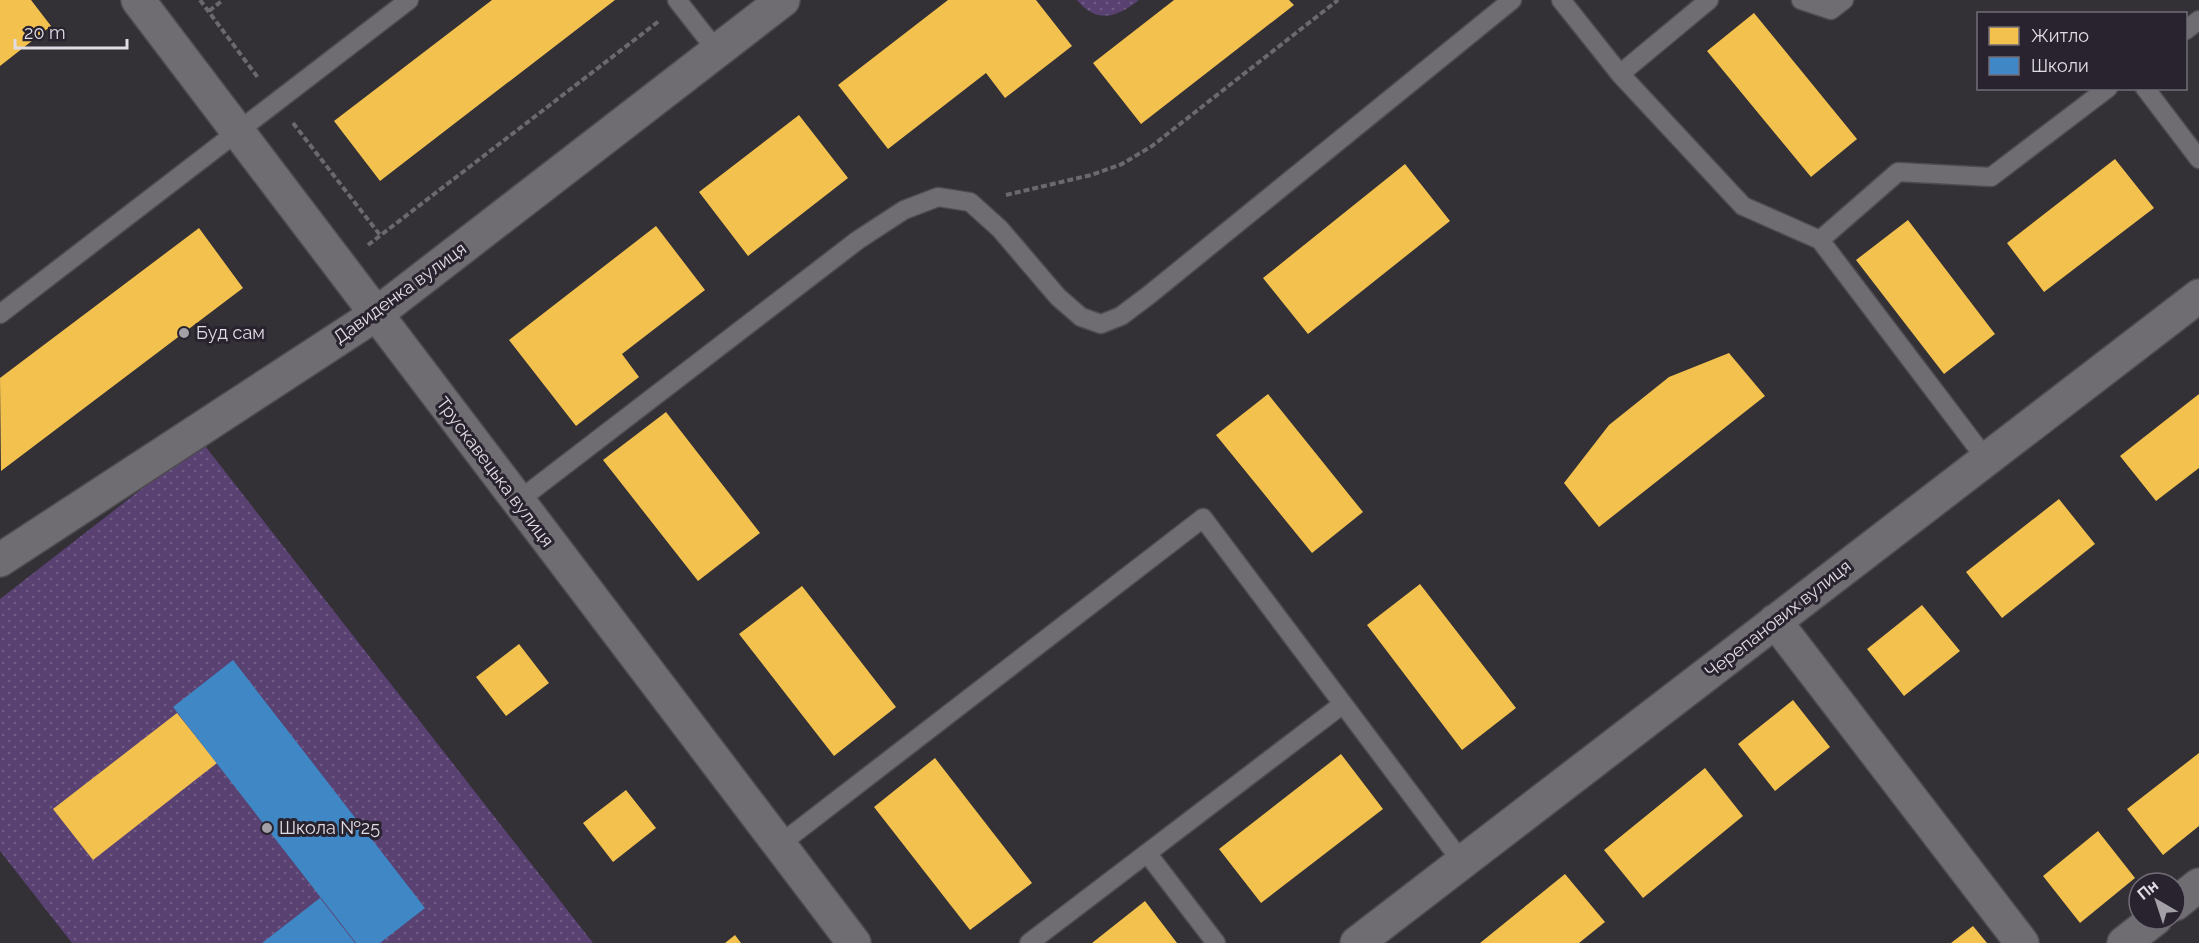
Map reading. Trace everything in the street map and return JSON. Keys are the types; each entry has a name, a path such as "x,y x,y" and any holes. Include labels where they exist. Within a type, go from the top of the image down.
{"street":[{"name":"Трускавецька вулиця","path":"138,0 854,943"},
{"name":"Давиденка вулиця","path":"0,560 375,315 783,0"},
{"name":"Черепанових вулиця","path":"1357,943 2199,296"},
{"path":"1775,621 2022,943"},
{"path":"2187,894 2199,885"},
{"path":"2124,943 2140,931"}],"lane":[{"path":"0,314 409,0"},
{"path":"518,501 858,240 904,210 938,197 970,202 1000,228 1058,297 1081,317 1101,324 1121,316 1512,0"},
{"path":"1561,0 1620,74 1743,206 1820,240 1986,459"},
{"path":"1620,74 1709,0"},
{"path":"1801,0 1831,10 1844,0"},
{"path":"679,2 717,51"},
{"path":"2187,29 2199,20"},
{"path":"1820,240 1898,172 1991,177 2105,90"},
{"path":"2147,90 2199,159"},
{"path":"779,845 1203,518 1462,862"},
{"path":"1029,943 1343,704"},
{"path":"1147,853 1216,943"}],"path":[{"path":"209,11 223,0"},
{"path":"970,202 1091,175 1122,164 1152,146 1338,0"},
{"path":"339,267 679,2"}],"shaded area":[{"path":"1077,0 1139,0 1122,11 1107,16 1092,13"},
{"path":"202,442 593,943 72,943 0,851 0,599"}],"building: Житло":[{"path":"0,0 31,0 51,26 0,66"},
{"path":"492,0 615,0 380,181 334,121"},
{"path":"948,0 1036,0 1072,46 1005,98 986,73 888,149 838,85"},
{"path":"1174,0 1289,0 1294,5 1141,124 1093,63"},
{"path":"1754,13 1857,139 1811,177 1707,51"},
{"path":"799,115 848,178 748,256 699,192"},
{"path":"2115,159 2154,208 2044,292 2007,243"},
{"path":"1405,164 1450,221 1308,334 1263,278"},
{"path":"1908,220 1995,334 1944,374 1856,260"},
{"path":"656,226 705,290 622,354 639,377 576,426 509,340"},
{"path":"199,228 243,288 1,471 0,378"},
{"path":"1729,353 1765,396 1599,527 1564,483 1609,425 1669,377"},
{"path":"1268,394 1363,512 1312,553 1216,435"},
{"path":"2199,394 2199,468 2156,501 2120,456"},
{"path":"666,412 760,533 698,581 603,460"},
{"path":"2059,499 2095,544 2002,618 1966,572"},
{"path":"1420,584 1516,708 1462,750 1367,625"},
{"path":"802,586 896,707 834,756 739,634"},
{"path":"1922,605 1960,651 1904,696 1867,649"},
{"path":"519,644 549,683 506,716 476,677"},
{"path":"1793,700 1830,747 1775,791 1738,744"},
{"path":"177,713 217,763 93,860 53,809"},
{"path":"2199,753 2199,826 2163,855 2127,809"},
{"path":"1341,754 1383,809 1261,903 1219,849"},
{"path":"935,758 1032,883 970,930 874,807"},
{"path":"1705,768 1743,816 1643,898 1604,850"},
{"path":"626,790 656,828 613,862 583,823"},
{"path":"2098,831 2129,871 2127,871 2127,885 2080,923 2043,876"},
{"path":"1565,874 1605,922 1579,943 1480,943"},
{"path":"1145,901 1177,943 1092,943"},
{"path":"1973,926 1987,943 1951,943"},
{"path":"735,935 741,943 725,943"}],"building: Школи":[{"path":"233,660 425,908 380,943 356,943 173,707"},
{"path":"320,898 355,943 262,943"}],"place":[{"name":"Буд сам","path":"184,333"},
{"name":"Школа №25","path":"267,828"}]}
